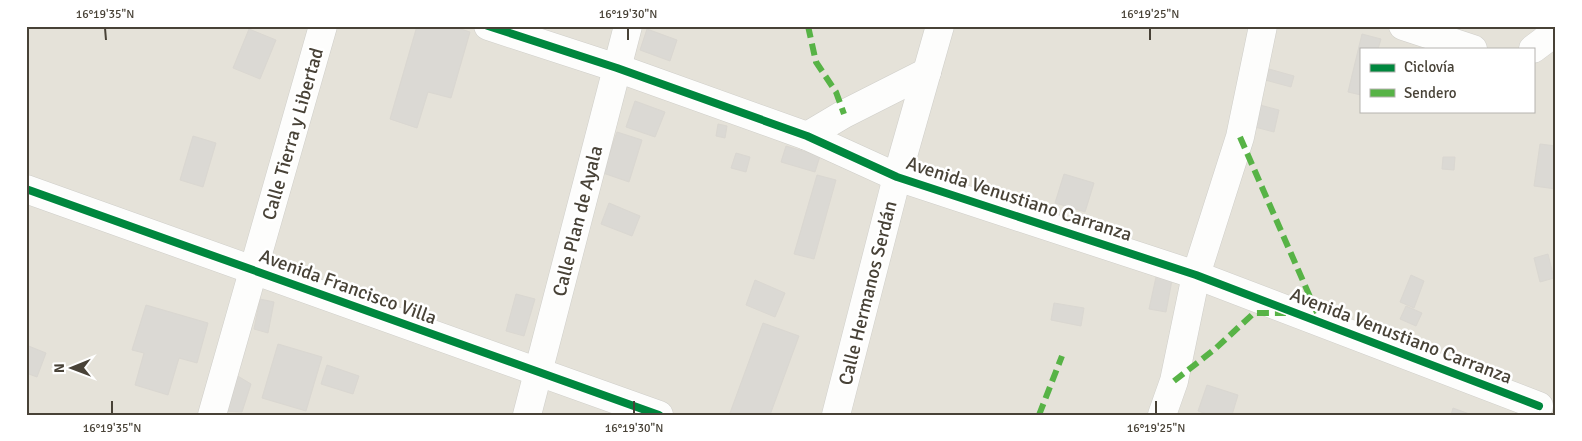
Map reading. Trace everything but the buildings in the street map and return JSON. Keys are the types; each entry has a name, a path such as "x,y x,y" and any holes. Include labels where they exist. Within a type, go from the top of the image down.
{"street":[{"name":"Calle Tierra y Libertad","path":"212,415 323,26"},
{"name":"Avenida Venustiano Carranza","path":"488,26 617,68 807,136 897,177 1196,275 1541,404"},
{"name":"Calle Plan de Ayala","path":"527,415 628,26"},
{"name":"Calle Hermanos Serdán","path":"836,415 897,177 940,26"},
{"path":"1162,415 1174,381 1196,275 1240,137 1263,26"},
{"path":"1403,26 1470,48"},
{"path":"807,136 844,114 927,72"},
{"name":"Avenida Francisco Villa","path":"26,189 659,415"}],"shaded area":[{"path":"26,26 1556,26 1556,415 26,415"}],"marked path":[{"path":"808,26 816,62 836,92 844,114"},
{"path":"1240,137 1321,322"},
{"path":"1174,381 1215,349 1254,313 1286,313"},
{"path":"1039,415 1062,356"}],"cycle path":[{"path":"488,26 617,68 807,136 897,177 1196,275 1539,406"},
{"path":"26,189 659,415"}]}
